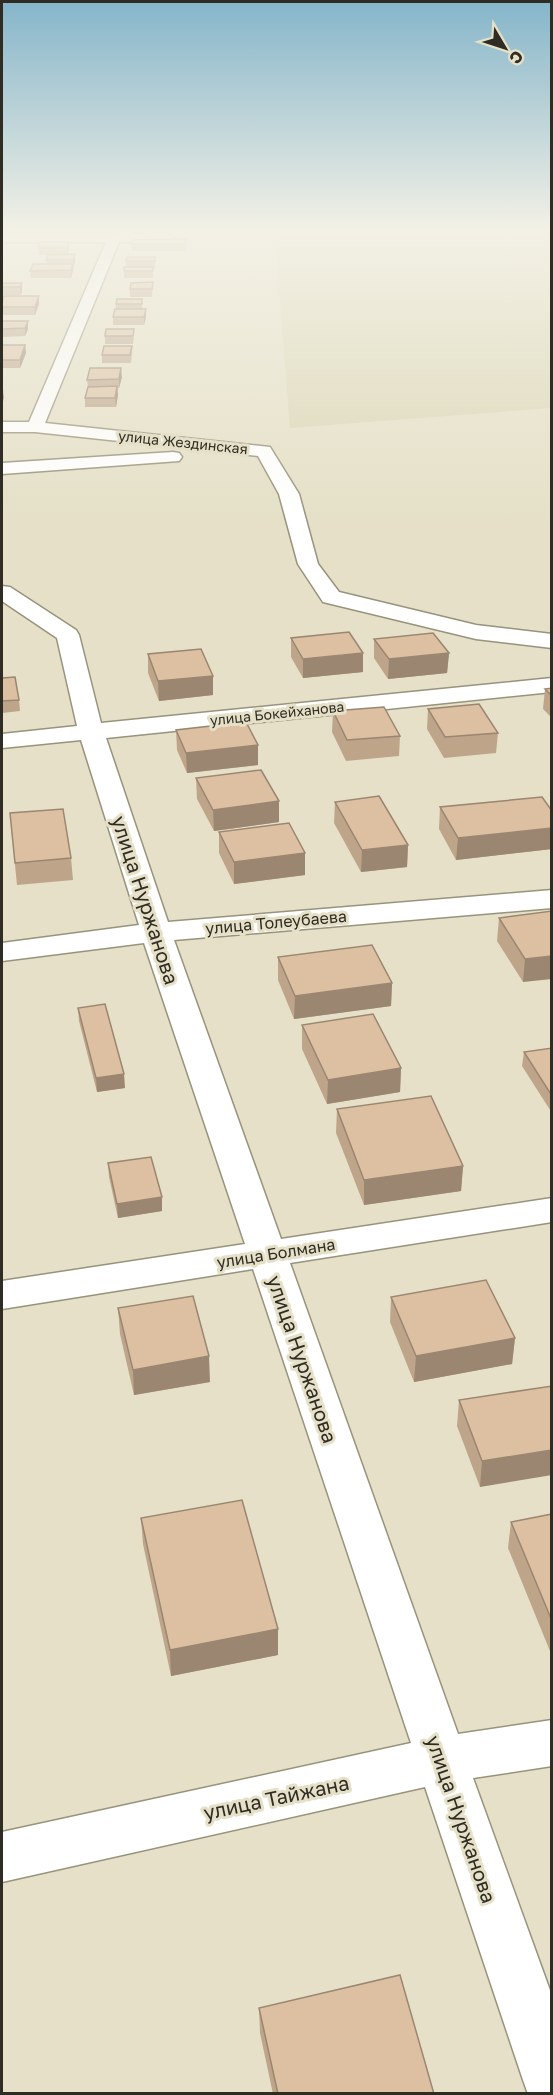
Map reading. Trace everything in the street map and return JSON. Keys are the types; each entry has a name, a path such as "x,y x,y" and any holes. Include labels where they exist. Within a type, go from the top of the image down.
{"street":[{"path":"35,428 78,326"},
{"name":"улица Жездинская","path":"2,427 35,428 264,451 289,494 308,564 331,597 476,632 552,641"},
{"path":"2,469 264,451"},
{"name":"улица Нуржанова","path":"2,592 68,635 91,732 156,932 552,2080"},
{"name":"улица Бокейханова","path":"2,741 552,685"},
{"name":"улица Толеубаева","path":"2,952 156,932 552,899"},
{"name":"улица Болмана","path":"2,1295 552,1210"},
{"name":"улица Тайжана","path":"2,1857 441,1760 552,1743"}],"shaded area":[{"path":"282,326 551,326 551,408 290,428"}],"building":[{"path":"2,326 26,326 25,328 2,329"},
{"path":"106,329 134,329 133,336 105,336"},
{"path":"2,345 25,345 20,360 2,360"},
{"path":"104,346 132,346 130,355 102,355"},
{"path":"90,368 121,368 119,379 87,380"},
{"path":"117,386 115,398 85,398 88,387"},
{"path":"349,632 363,653 303,659 291,638"},
{"path":"433,633 449,653 389,659 374,639"},
{"path":"201,649 213,676 158,681 148,654"},
{"path":"15,677 19,700 2,701 2,678"},
{"path":"552,688 552,696 545,689"},
{"path":"479,704 498,733 445,737 428,709"},
{"path":"384,707 400,736 347,740 333,711"},
{"path":"246,722 258,745 186,753 176,730"},
{"path":"261,770 279,801 213,810 196,778"},
{"path":"379,796 408,845 362,850 335,802"},
{"path":"542,797 552,811 552,828 458,838 440,807"},
{"path":"63,809 71,858 15,863 10,813"},
{"path":"289,823 305,853 234,862 219,832"},
{"path":"552,911 552,956 525,959 499,918"},
{"path":"372,945 392,983 295,996 278,957"},
{"path":"105,1004 124,1074 96,1078 78,1008"},
{"path":"373,1014 401,1068 328,1080 302,1025"},
{"path":"552,1048 552,1096 524,1052"},
{"path":"431,1096 463,1166 364,1180 337,1109"},
{"path":"151,1157 162,1197 117,1204 108,1163"},
{"path":"486,1280 515,1338 416,1356 391,1297"},
{"path":"193,1296 209,1356 133,1370 118,1308"},
{"path":"552,1386 552,1450 482,1461 459,1400"},
{"path":"242,1500 278,1629 170,1650 141,1518"},
{"path":"552,1514 552,1621 511,1522"},
{"path":"400,1975 434,2094 278,2094 259,2008"}]}
